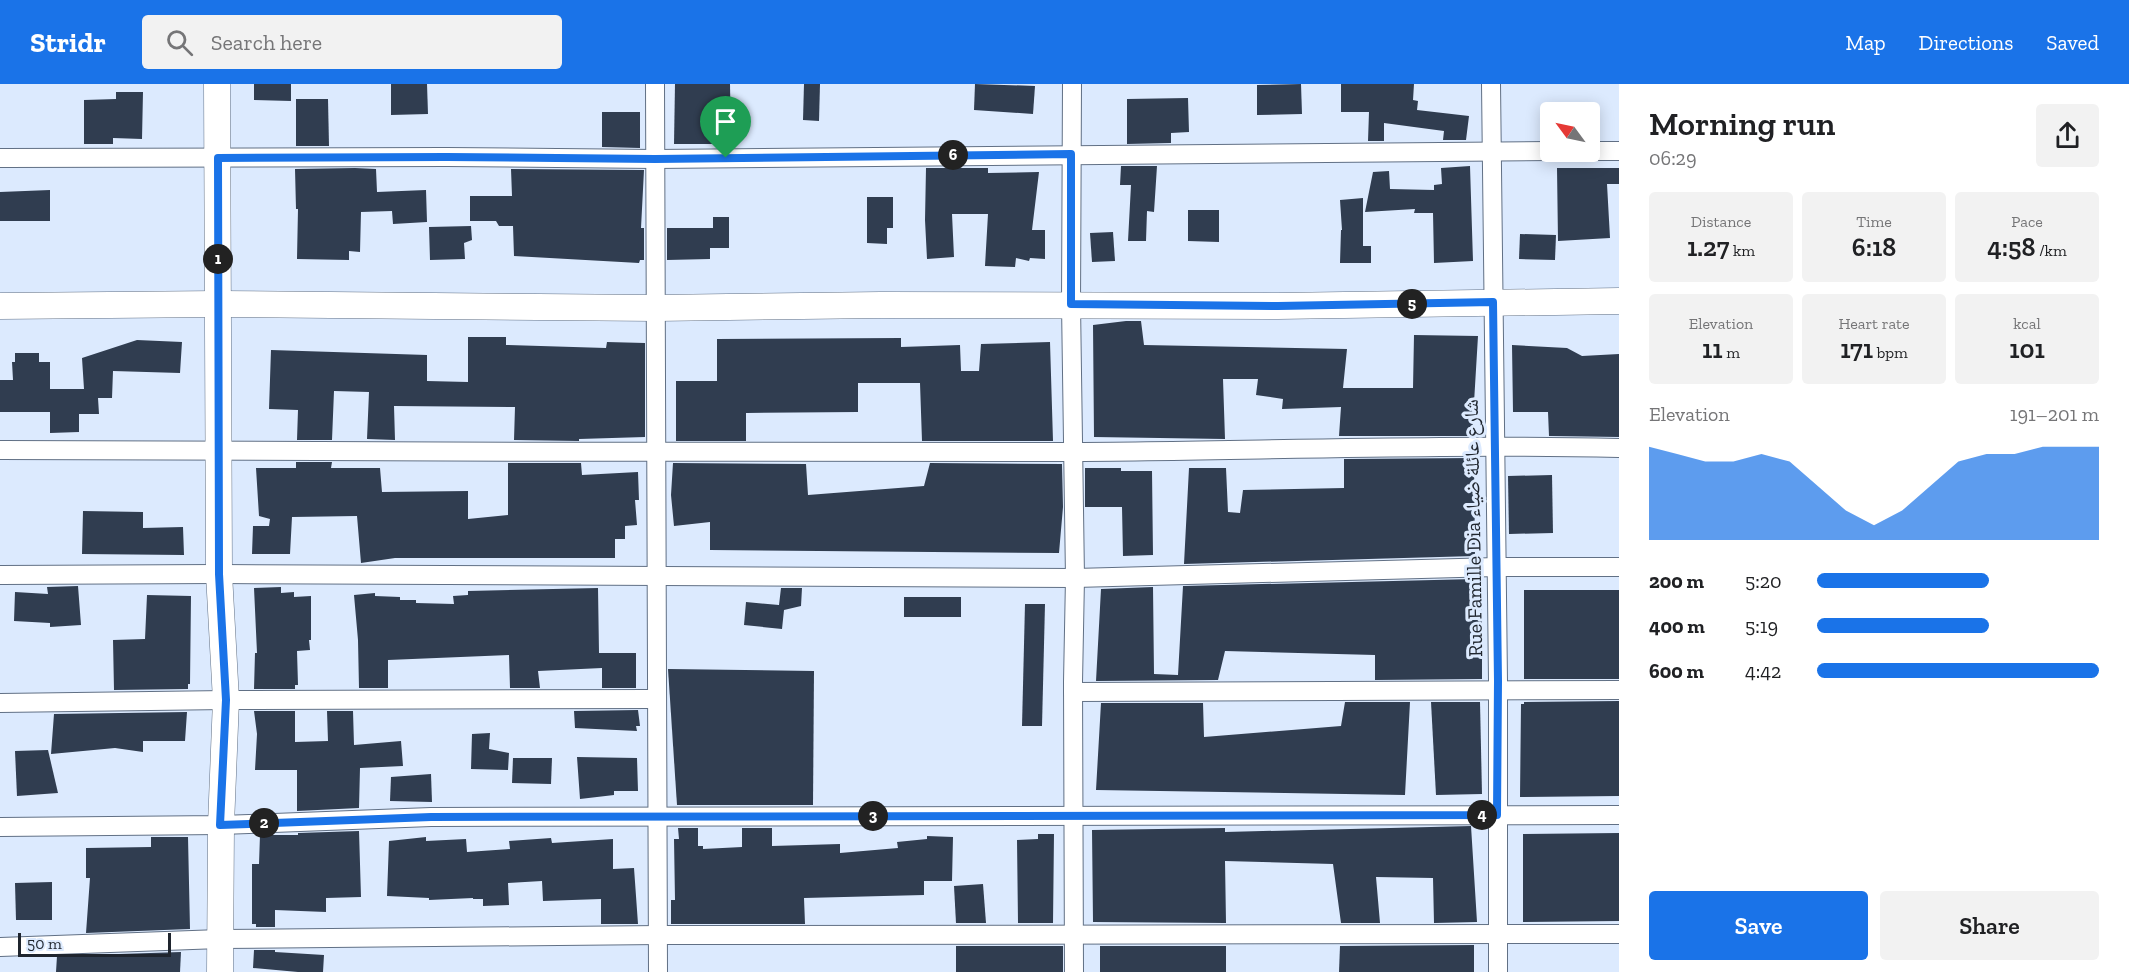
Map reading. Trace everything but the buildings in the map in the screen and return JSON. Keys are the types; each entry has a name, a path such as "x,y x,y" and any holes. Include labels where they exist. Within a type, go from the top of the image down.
{"street":[{"path":"217,84 219,574 226,700 220,825 220,972"},
{"path":"655,84 656,699 660,935 658,972"},
{"path":"1072,84 1071,304 1075,578 1074,972"},
{"name":"Rue Famille Dia شارع عائلة ضياء","path":"1491,84 1498,689 1498,972"},
{"path":"0,158 655,159 1540,151"},
{"path":"1600,151 1619,151"},
{"path":"0,306 218,304 656,308 1071,304 1278,306 1619,301"},
{"path":"0,450 1073,452 1494,446 1619,448"},
{"path":"0,575 1075,578 1497,567 1619,567"},
{"path":"1073,692 1619,690"},
{"path":"0,703 656,699"},
{"path":"0,828 220,825 431,817 1619,815"},
{"path":"0,947 219,939 660,935 1619,934"}],"route":[{"path":"1071,154 1071,304 1278,306 1493,302 1498,681 1497,815 431,817 220,825 226,700 219,574 218,158 726,158 1071,154"}]}
